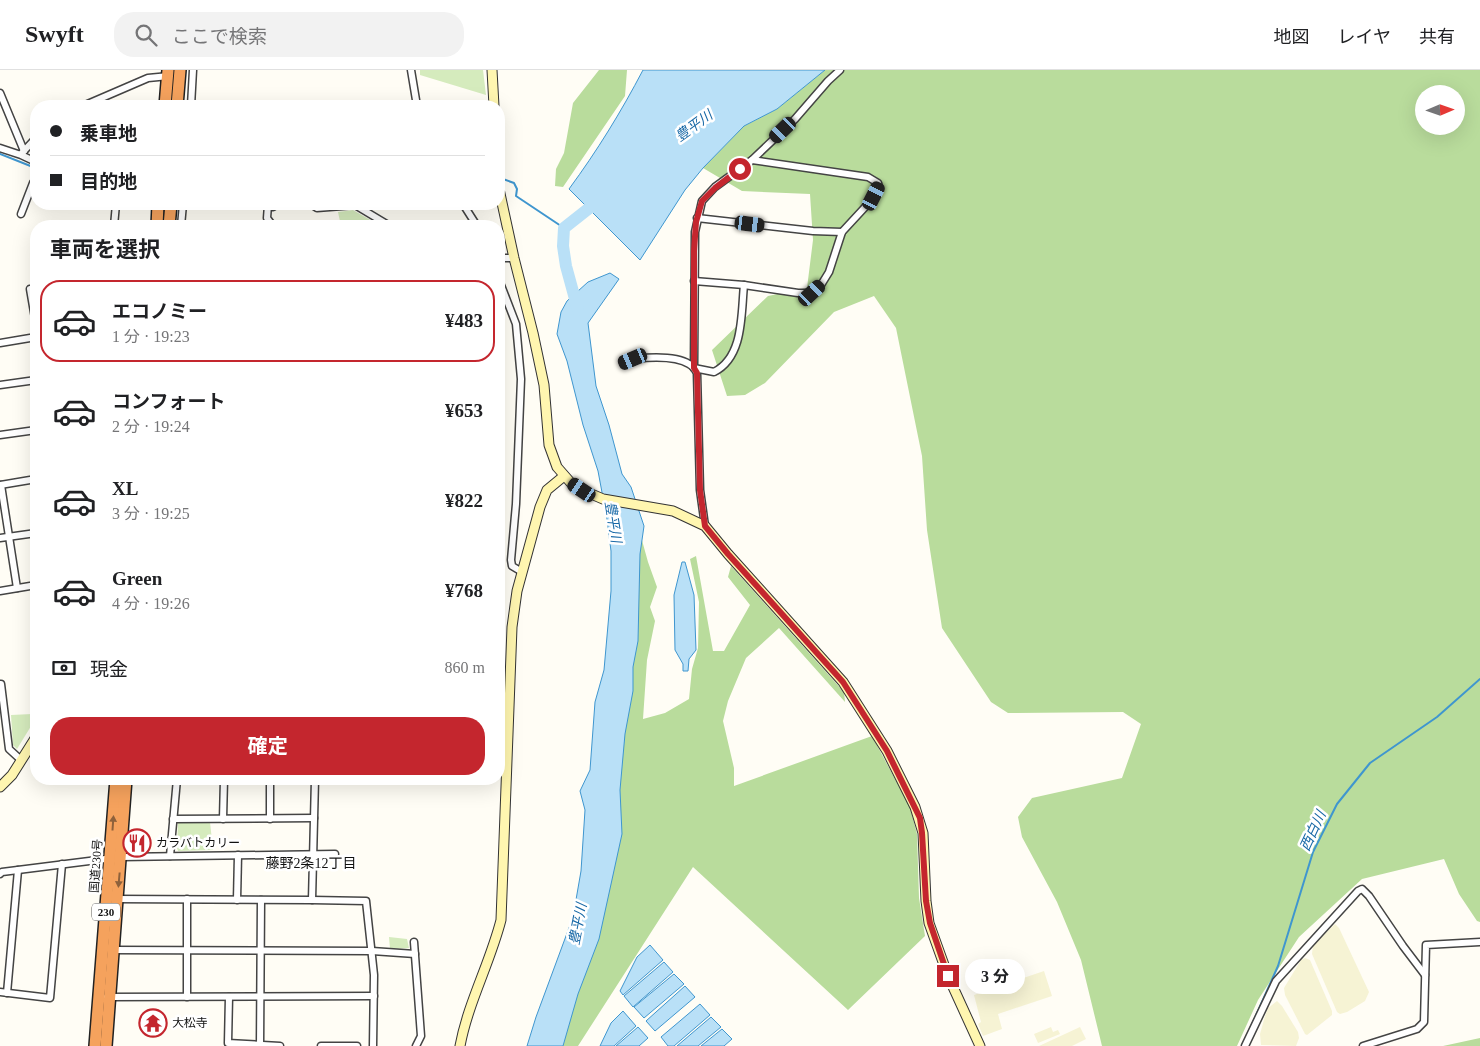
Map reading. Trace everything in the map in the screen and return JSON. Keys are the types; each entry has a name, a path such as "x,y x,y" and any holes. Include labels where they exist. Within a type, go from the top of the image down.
{"highway":[{"path":"166,100 168,73"},
{"path":"178,100 180,74"},
{"name":"国道230号","path":"116,785 116,857"},
{"name":"国道230号","path":"106,1046 105,997 108,950 116,857 125,785"},
{"name":"国道230号","path":"96,1046 105,997"}],"street":[{"path":"191,100 193,70"},
{"path":"412,70 416,100"},
{"path":"492,70 494,100"},
{"path":"694,368 695,232 702,201 715,188 752,160 795,119 840,70"},
{"path":"97,100 148,78 168,73 180,74"},
{"path":"0,93 23,153"},
{"path":"23,153 30,145"},
{"path":"0,148 23,153 30,158"},
{"path":"694,281 812,293 829,272 842,232 874,196 879,187 878,183 868,177 752,160"},
{"path":"21,214 30,192"},
{"path":"363,210 380,220"},
{"path":"504,210 544,385 549,445 552,456 564,476 582,490 603,499 673,511 705,526 843,682 887,751 920,818 926,901 934,939 948,976 980,1046"},
{"path":"698,218 813,231 842,232"},
{"path":"505,259 514,258"},
{"path":"694,368 714,372 726,363 733,353 738,338 744,285"},
{"path":"505,296 516,324 521,379 516,504 511,560 512,566 522,572"},
{"path":"0,343 30,338"},
{"path":"624,363 633,359 662,358 689,363 697,373 700,490 705,526"},
{"path":"0,385 30,381"},
{"path":"0,435 30,431"},
{"path":"460,1046 465,1025 501,920 512,626 517,591 540,507 547,490 564,476"},
{"path":"17,588 0,485 30,480"},
{"path":"0,538 30,534"},
{"path":"0,591 30,586"},
{"path":"0,684 9,750 21,760"},
{"path":"0,787 12,775 30,746"},
{"path":"170,856 176,785"},
{"path":"223,819 224,785"},
{"path":"270,785 270,819"},
{"path":"312,900 315,785"},
{"path":"173,819 314,818"},
{"path":"0,874 2,872 116,857 335,854"},
{"path":"236,900 238,856"},
{"path":"18,870 3,993 50,998 62,864"},
{"path":"1245,1046 1276,981 1351,898 1362,889 1369,896 1402,946 1425,975"},
{"path":"112,899 366,901 372,951 374,996 373,1046"},
{"path":"187,900 187,997"},
{"path":"260,1046 261,900"},
{"path":"414,942 420,1036 416,1046"},
{"path":"1363,1046 1421,1026 1424,1022 1426,945 1480,942"},
{"path":"108,950 372,951 415,954"},
{"path":"105,997 374,996"},
{"path":"229,997 228,1043 280,1046"},
{"path":"321,1046 357,1046"}],"shaded area":[{"path":"1335,924 1339,928 1369,992 1365,1001 1340,1014 1337,1012 1312,954 1313,945"},
{"path":"1305,958 1310,960 1332,1011 1332,1015 1307,1035 1285,995 1284,988 1301,960"},
{"path":"1044,971 1052,996 998,1014 1002,1029 983,1036 978,1024 981,1022 974,995"},
{"path":"1277,1001 1298,1032 1299,1038 1296,1046 1261,1045 1260,1034 1265,1016 1268,1008"},
{"path":"1051,1027 1053,1032 1058,1030 1060,1034 1038,1043 1034,1034"},
{"path":"1080,1027 1086,1039 1072,1046 1039,1046"}],"green space":[{"path":"420,70 483,70 486,95 420,75"},
{"path":"599,70 627,70 625,96 563,187 555,186 556,169 564,153 573,103"},
{"path":"825,70 1480,70 1480,922 1477,921 1459,894 1444,859 1362,879 1299,937 1258,1000 1237,1046 1102,1046 1081,960 1057,902 1022,837 1018,817 1032,798 1122,778 1141,724 1123,712 1008,713 991,702 942,628 927,530 922,456 896,328 874,296 834,312 765,383 745,395 727,396 712,350 768,296 807,288 813,240 810,194 742,191 703,168 744,126 777,109"},
{"path":"353,210 370,220 340,220 338,212"},
{"path":"635,515 657,587 650,607 655,621 647,660 643,719 665,713 689,699 692,669 698,648 699,602 690,559 696,556 713,651 724,651 750,605 728,577 731,566 844,692 845,702 779,628 746,658 728,701 723,721 734,768 734,786 872,736 910,807 917,834 919,898 925,936 848,1010 693,867 578,1046 560,1046"},
{"path":"30,714 30,728 17,749 13,745 11,715"},
{"path":"210,822 213,850 178,851 178,823"},
{"path":"389,937 407,939 409,948 390,949"},
{"path":"1480,1038 1480,1046 1443,1046"}],"water":[{"path":"643,70 825,70 777,109 744,126 703,168 685,190 640,260 569,189 608,131"},
{"path":"610,273 619,279 588,323 596,386 622,474 631,487 644,526 640,554 638,641 633,667 633,691 625,734 620,790 622,834 599,939 578,994 563,1046 527,1046 573,917 581,871 585,810 580,791 590,770 595,702 604,670 611,591 611,551 598,471 583,425 567,361 557,334 561,312 567,301 588,282"},
{"path":"682,562 685,562 694,595 696,650 689,659 688,671 683,671 683,664 675,650 674,595"},
{"path":"650,945 663,960 623,995 620,991 637,957"},
{"path":"664,962 673,972 633,1007 624,996"},
{"path":"674,974 684,984 644,1018 634,1007"},
{"path":"685,986 695,997 655,1031 646,1021"},
{"path":"700,1004 710,1015 674,1046 668,1046 661,1037"},
{"path":"623,1011 636,1026 614,1046 600,1046 611,1023"},
{"path":"711,1017 721,1027 698,1046 677,1046"},
{"path":"638,1027 648,1038 639,1046 616,1046"},
{"path":"722,1029 732,1039 724,1046 701,1046"}],"waterway":[{"path":"0,154 30,166"},
{"path":"505,180 514,183 517,189 516,196 564,228"},
{"name":"豊平川","path":"578,310 566,266 563,246 564,228 602,198"},
{"name":"西白川","path":"1249,1031 1278,966 1313,852 1337,804 1370,763 1437,717 1480,679"}],"place":[{"name":"カラバトカリー","path":"137,843"},
{"name":"大松寺","path":"153,1023"}],"district":[{"name":"藤野2条12丁目","path":"311,863"}],"route":[{"path":"740,169 715,188 702,201 695,232 694,368 697,373 701,507 705,526 843,682 887,751 920,818 926,901 930,923 948,976"}]}
